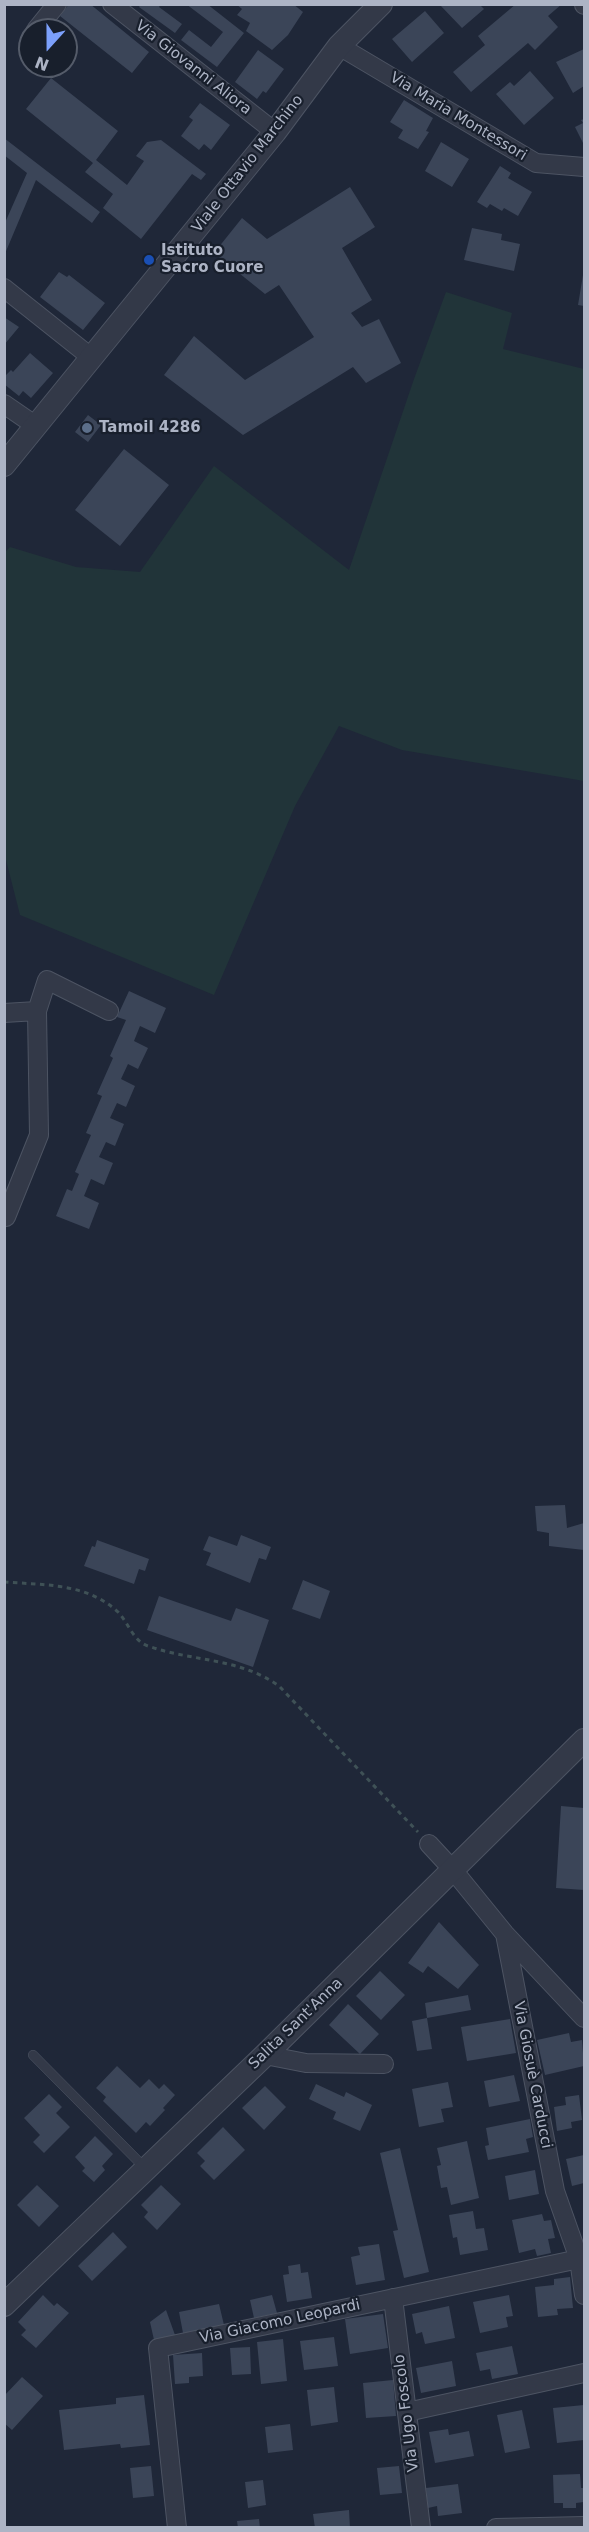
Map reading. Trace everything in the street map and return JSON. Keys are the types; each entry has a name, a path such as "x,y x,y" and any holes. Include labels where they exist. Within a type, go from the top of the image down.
{"street":[{"path":"46,18 57,4"},
{"name":"Via Giovanni Aliora","path":"111,4 275,132"},
{"name":"Viale Ottavio Marchino","path":"4,465 275,132 339,46 381,4"},
{"name":"Via Maria Montessori","path":"339,46 536,163 585,167"},
{"path":"4,288 92,358"},
{"path":"4,404 36,426"},
{"path":"6,1217 39,1135 37,1011 47,980 109,1011"},
{"path":"4,1013 37,1011"},
{"name":"Salita Sant'Anna","path":"4,2305 265,2055 453,1870 580,1752"},
{"name":"Via Giosuè Carducci","path":"429,1844 505,1934 555,2191 579,2259 585,2295"},
{"path":"505,1934 585,2018"},
{"path":"265,2055 306,2063 384,2064"},
{"name":"Via Giacomo Leopardi","path":"177,2528 158,2348 579,2259"},
{"name":"Via Ugo Foscolo","path":"393,2298 421,2528"},
{"path":"407,2412 585,2373"},
{"path":"496,2528 585,2526"}],"lane":[{"path":"33,2055 146,2169"}],"path":[{"path":"4,1582 69,1588 96,1595 120,1613 131,1631 145,1645 237,1664 263,1674 279,1686 429,1844"}],"green space":[{"path":"446,292 512,313 503,349 584,369 584,781 402,750 339,726 295,806 214,995 20,915 5,856 5,552 10,547 76,567 140,572 214,466 349,570"}],"building":[{"path":"69,4 90,4 149,52 132,73 78,30 78,18 60,16"},
{"path":"141,4 161,4 159,7 182,24 175,33 139,7"},
{"path":"186,4 207,4 244,33 217,67 181,40 189,30 211,47 223,32"},
{"path":"236,4 293,4 303,12 288,35 272,50 246,31 250,23 237,15 242,9"},
{"path":"516,4 562,4 548,16 558,27 535,50 528,43 471,92 453,72 485,45 478,36"},
{"path":"440,5 480,5 484,9 462,28"},
{"path":"425,11 444,33 412,62 392,39"},
{"path":"584,49 584,86 573,93 556,62"},
{"path":"258,50 284,69 266,93 263,91 257,99 235,82"},
{"path":"530,71 554,98 524,125 496,94 510,82 514,86"},
{"path":"51,78 118,131 96,160 127,185 144,161 136,156 147,142 161,140 206,174 201,180 192,174 141,239 103,208 113,194 85,172 93,163 26,109"},
{"path":"404,100 433,118 426,131 429,132 418,149 398,138 403,130 390,122"},
{"path":"200,103 230,125 211,150 204,144 199,150 181,136 193,120 189,117"},
{"path":"584,119 584,145 575,127 583,123 581,120"},
{"path":"4,138 100,212 92,223 36,180 4,256 4,225 27,173 4,155"},
{"path":"441,142 469,159 452,187 425,171"},
{"path":"500,166 511,173 508,178 532,192 518,216 504,208 502,211 490,204 487,208 477,202"},
{"path":"350,187 375,227 342,248 372,300 351,313 362,327 379,319 401,363 366,383 353,367 243,435 164,375 194,336 245,380 314,337 279,285 265,294 214,253 242,218 267,239"},
{"path":"472,228 502,234 501,240 520,244 514,271 464,260"},
{"path":"59,272 67,277 69,275 105,303 83,330 40,297"},
{"path":"584,275 584,306 578,305"},
{"path":"4,317 19,327 4,345"},
{"path":"30,353 53,373 31,398 23,391 19,396 4,384 4,377 11,370 13,372"},
{"path":"88,415 101,425 88,442 75,432"},
{"path":"124,449 169,485 120,546 75,510"},
{"path":"129,991 166,1008 155,1033 140,1026 134,1041 148,1048 138,1069 128,1064 121,1079 135,1086 126,1107 117,1103 110,1118 124,1124 115,1146 106,1142 99,1157 113,1163 104,1185 91,1179 84,1196 99,1203 89,1229 56,1216 67,1189 72,1191 79,1174 75,1172 91,1135 86,1133 102,1096 97,1094 126,1020 117,1017"},
{"path":"565,1505 567,1528 584,1523 584,1550 549,1546 549,1533 537,1531 535,1506"},
{"path":"241,1535 271,1547 266,1560 259,1558 250,1583 206,1565 211,1553 203,1550 209,1536 237,1546"},
{"path":"97,1540 149,1559 145,1571 139,1569 134,1584 84,1566"},
{"path":"303,1580 330,1591 320,1619 292,1609"},
{"path":"159,1596 231,1621 236,1608 269,1620 253,1667 147,1630"},
{"path":"561,1806 584,1808 584,1890 556,1888"},
{"path":"439,1922 479,1965 458,1989 428,1966 423,1973 408,1963"},
{"path":"380,1971 405,1995 381,2020 356,1996"},
{"path":"468,1995 471,2010 427,2018 425,2003"},
{"path":"348,2004 379,2034 360,2054 329,2025"},
{"path":"427,2018 432,2049 417,2051 412,2021"},
{"path":"510,2019 516,2053 467,2061 461,2027"},
{"path":"569,2033 571,2042 582,2040 584,2066 545,2075 537,2040"},
{"path":"117,2066 140,2088 149,2079 159,2089 164,2084 175,2095 150,2126 146,2122 136,2133 103,2101 106,2097 96,2088"},
{"path":"514,2075 520,2101 489,2107 484,2081"},
{"path":"448,2082 453,2107 441,2109 444,2122 419,2127 412,2089"},
{"path":"316,2084 344,2097 346,2092 372,2105 360,2131 333,2119 336,2112 309,2099"},
{"path":"265,2086 286,2107 264,2130 242,2108"},
{"path":"49,2094 62,2107 56,2113 70,2127 44,2153 33,2142 40,2135 24,2118"},
{"path":"579,2095 582,2120 571,2122 572,2128 557,2131 554,2107 566,2105 565,2097"},
{"path":"530,2119 533,2137 526,2139 529,2152 488,2160 485,2146 489,2145 486,2128"},
{"path":"223,2127 245,2150 214,2180 200,2166 205,2161 197,2153"},
{"path":"95,2136 113,2154 102,2166 105,2170 94,2182 82,2171 85,2168 75,2157"},
{"path":"467,2141 479,2198 451,2205 447,2187 441,2188 437,2166 441,2165 437,2148"},
{"path":"400,2148 429,2272 404,2278 393,2231 398,2230 380,2153"},
{"path":"584,2155 584,2183 572,2186 566,2159"},
{"path":"535,2170 539,2194 509,2200 505,2176"},
{"path":"37,2185 59,2206 39,2227 17,2205"},
{"path":"161,2185 181,2204 157,2230 144,2217 148,2212 141,2205"},
{"path":"473,2211 476,2229 484,2228 488,2250 460,2255 457,2237 453,2238 449,2215"},
{"path":"542,2214 544,2221 551,2220 555,2238 548,2239 551,2253 537,2256 535,2249 519,2253 512,2220"},
{"path":"113,2232 127,2247 92,2281 78,2266"},
{"path":"379,2244 385,2280 356,2285 351,2257 360,2255 358,2247"},
{"path":"300,2264 301,2273 308,2272 312,2298 287,2302 283,2275 289,2274 288,2266"},
{"path":"570,2277 573,2308 557,2309 558,2315 538,2317 535,2287 554,2285 554,2279"},
{"path":"43,2295 54,2306 57,2303 69,2313 36,2348 21,2335 26,2330 18,2322"},
{"path":"272,2295 277,2313 254,2318 250,2300"},
{"path":"509,2295 513,2316 506,2317 508,2327 480,2333 473,2302"},
{"path":"219,2304 224,2325 183,2333 179,2312"},
{"path":"449,2306 455,2338 425,2344 422,2332 416,2334 412,2314"},
{"path":"166,2310 175,2335 154,2340 150,2322"},
{"path":"383,2314 388,2348 350,2354 345,2319"},
{"path":"334,2337 338,2366 304,2370 300,2341"},
{"path":"283,2339 287,2381 261,2384 257,2342"},
{"path":"512,2346 518,2374 492,2379 490,2369 480,2371 476,2353"},
{"path":"250,2347 251,2374 232,2375 230,2348"},
{"path":"202,2353 203,2376 189,2377 189,2383 175,2384 173,2355"},
{"path":"452,2361 456,2386 421,2393 416,2368"},
{"path":"22,2377 43,2396 12,2430 4,2423 4,2396"},
{"path":"393,2380 396,2416 366,2418 363,2383"},
{"path":"334,2387 338,2422 311,2426 307,2390"},
{"path":"144,2395 150,2445 121,2448 120,2444 64,2450 59,2410 116,2404 116,2398"},
{"path":"584,2405 584,2440 557,2443 553,2408"},
{"path":"522,2410 530,2448 505,2453 497,2415"},
{"path":"290,2424 293,2450 268,2453 265,2427"},
{"path":"448,2429 449,2435 469,2431 474,2456 435,2463 429,2432"},
{"path":"151,2466 154,2496 133,2498 130,2468"},
{"path":"399,2466 402,2493 380,2495 377,2468"},
{"path":"580,2474 581,2488 584,2488 584,2502 576,2503 576,2508 563,2508 563,2503 554,2503 553,2475"},
{"path":"263,2480 266,2505 248,2508 245,2482"},
{"path":"458,2484 462,2513 438,2516 437,2506 428,2508 426,2488"},
{"path":"349,2510 350,2528 315,2528 313,2514"},
{"path":"259,2519 260,2528 238,2528 237,2521"}],"place":[{"name":"Istituto Sacro Cuore","path":"149,260"},
{"name":"Tamoil 4286","path":"87,428"}]}
